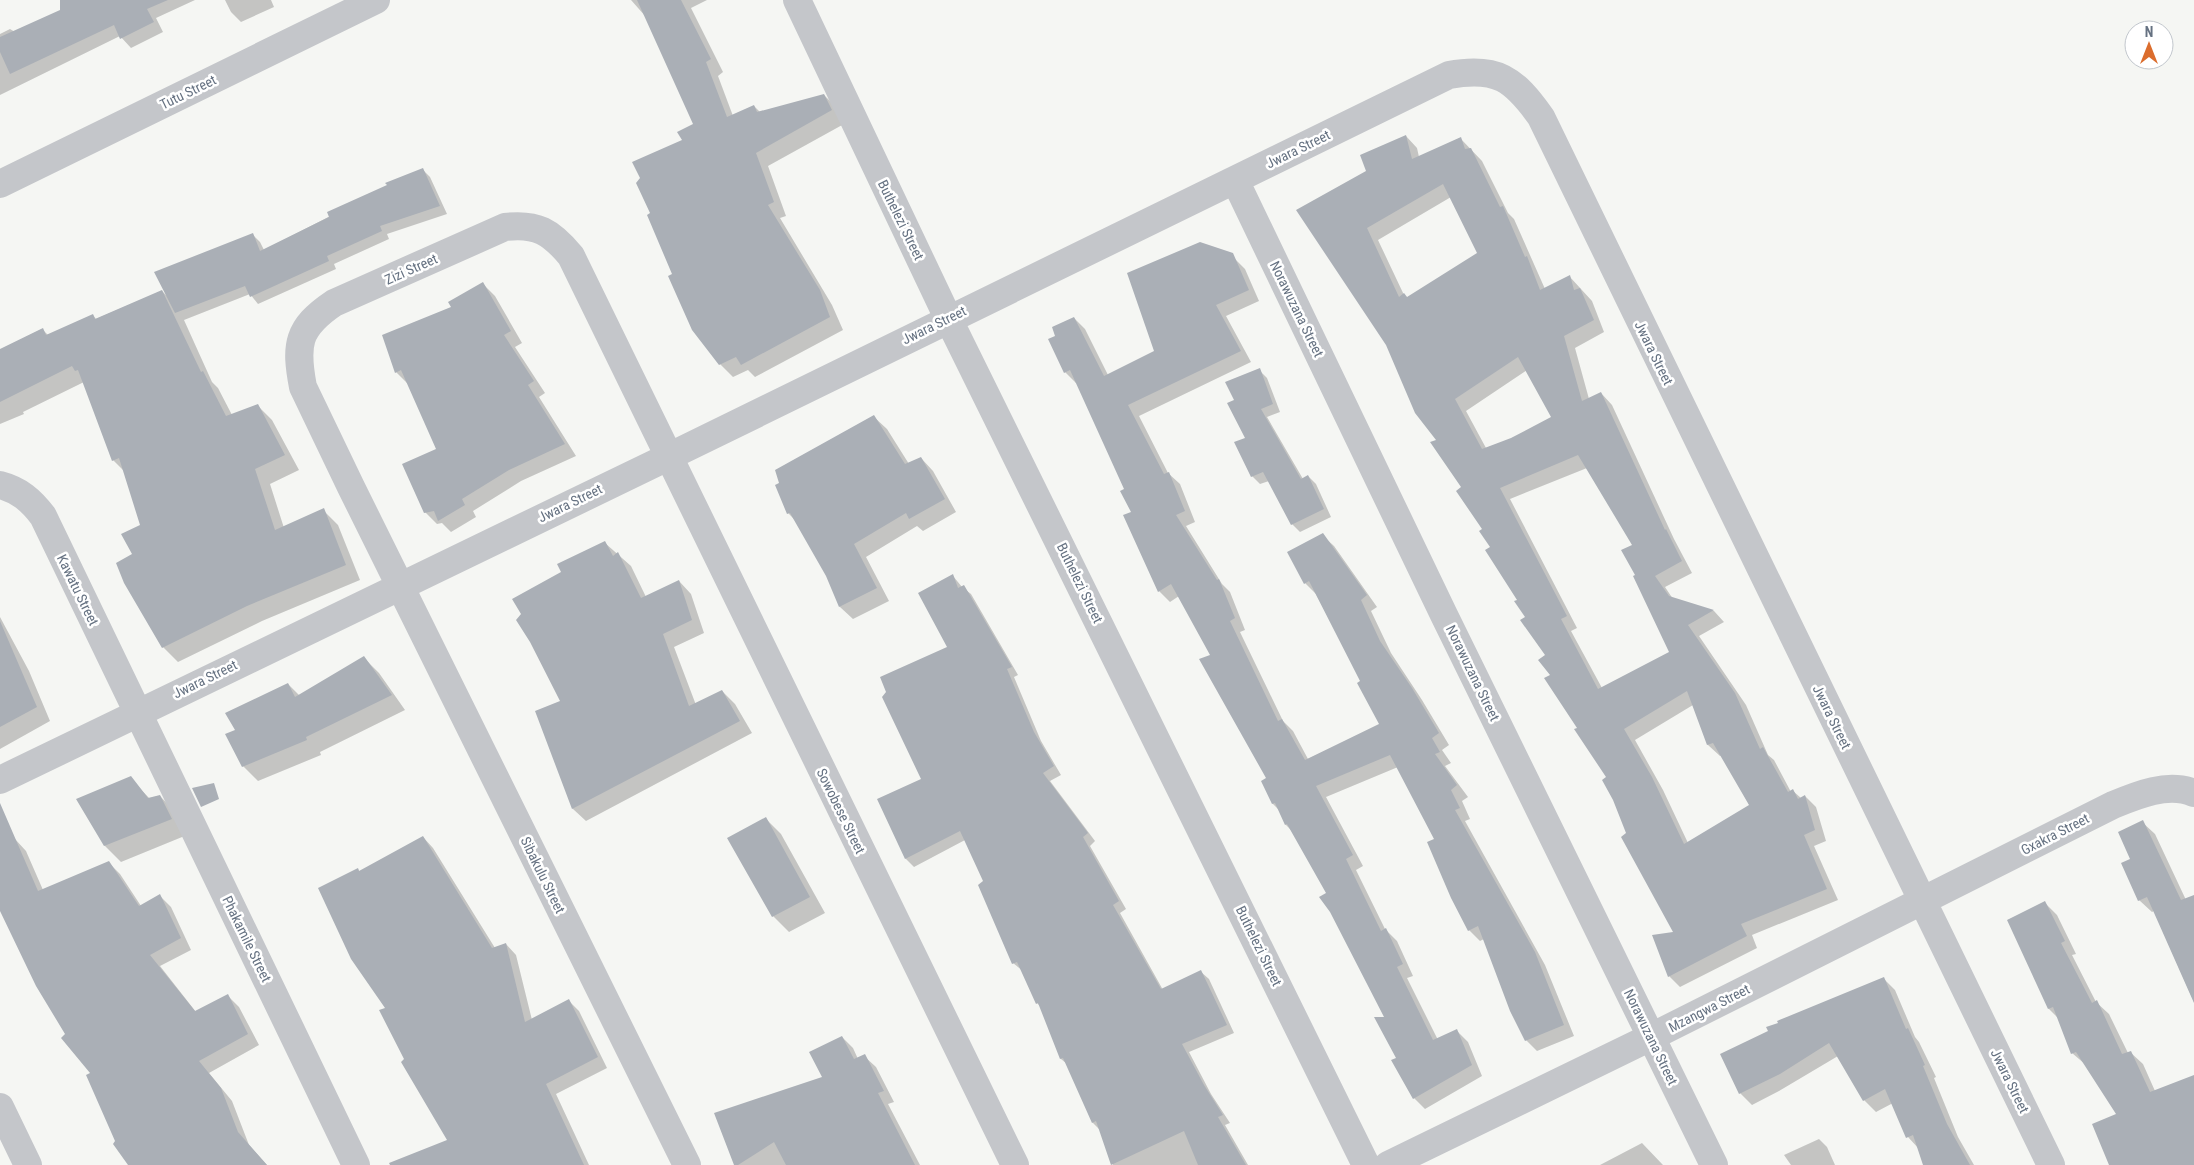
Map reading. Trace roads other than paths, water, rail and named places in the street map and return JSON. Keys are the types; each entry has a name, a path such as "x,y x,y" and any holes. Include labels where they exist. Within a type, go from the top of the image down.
{"street":[{"name":"Tutu Street","path":"0,184 376,0"},
{"name":"Buthelezi Street","path":"797,0 948,318 1366,1165"},
{"name":"Jwara Street","path":"0,780 399,585 668,457 948,318 1449,75 1467,71 1489,73 1509,81 1525,96 1541,117 2051,1165"},
{"name":"Norawuzana Street","path":"1235,180 1650,1037 1714,1165"},
{"name":"Zizi Street","path":"399,585 304,387 298,354 304,331 320,312 334,303 505,227 518,225 545,231 559,242 571,256 668,457"},
{"name":"Sowobese Street","path":"668,457 1015,1165"},
{"name":"Kawatu Street","path":"0,485 21,493 33,503 43,516 137,712"},
{"name":"Sibakulu Street","path":"399,585 687,1165"},
{"name":"Phakamile Street","path":"137,712 356,1165"},
{"name":"Gxakra Street","path":"1922,901 2140,793 2165,789 2194,793"},
{"name":"Mzangwa Street","path":"1388,1165 1922,901"},
{"path":"0,1107 28,1165"}]}
